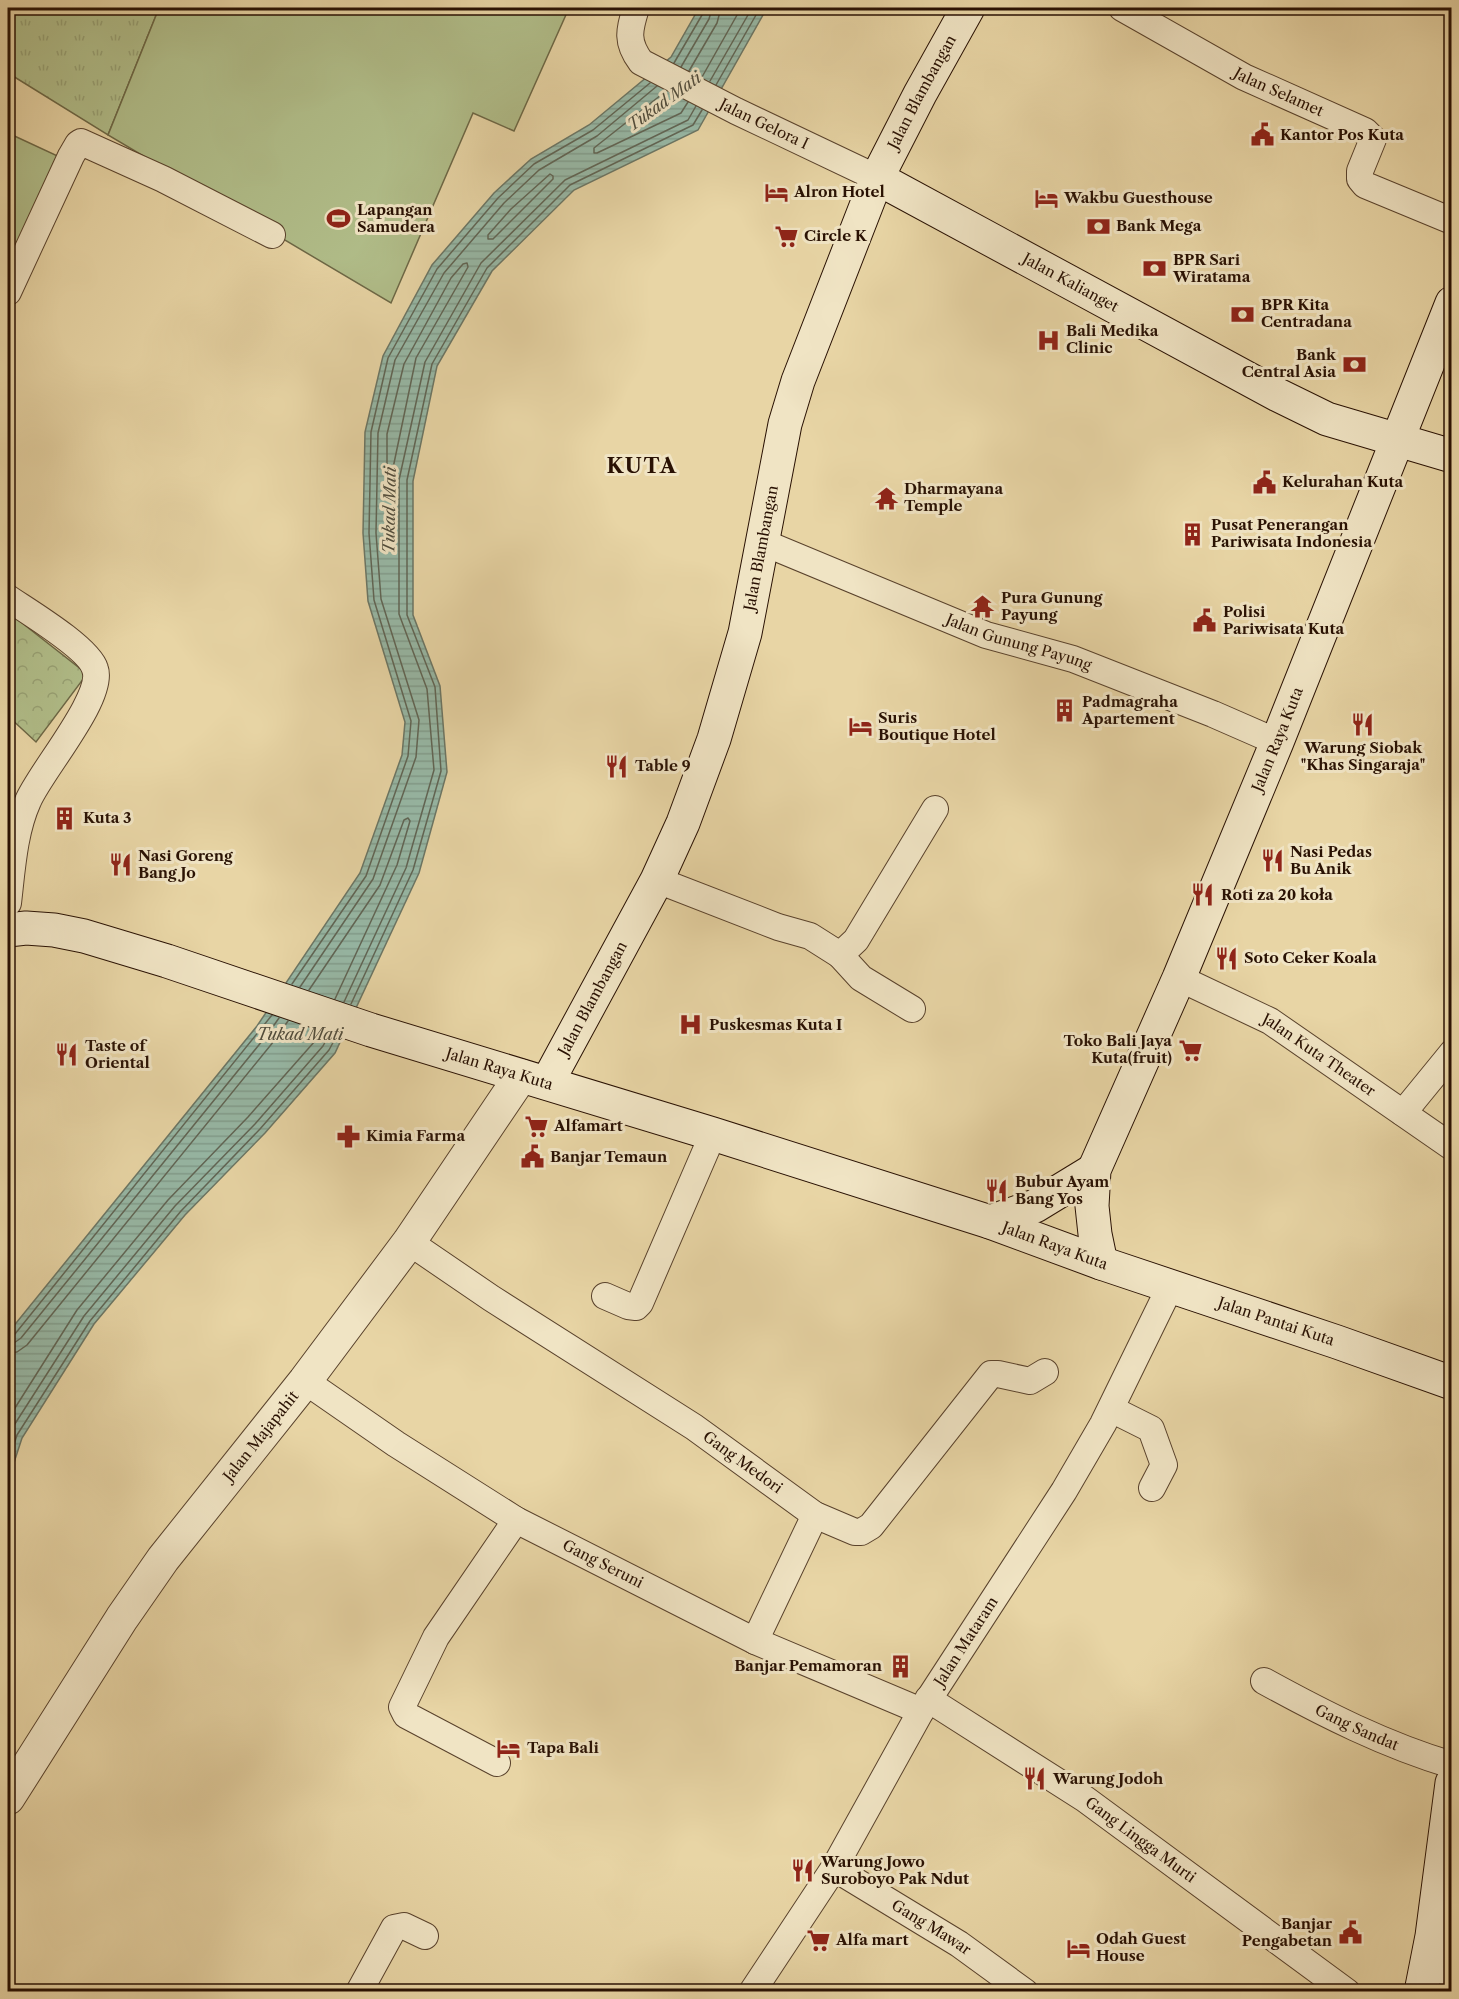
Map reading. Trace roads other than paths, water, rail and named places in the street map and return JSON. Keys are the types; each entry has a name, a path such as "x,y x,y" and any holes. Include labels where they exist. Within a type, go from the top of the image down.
{"main road":[{"name":"Jalan Blambangan","path":"534,1079 570,1043 657,880 683,823 714,739 745,633 785,424 798,381 877,178 968,8"},
{"name":"Jalan Kalianget","path":"877,178 1278,395 1327,419 1452,456"},
{"name":"Jalan Raya Kuta","path":"1101,1263 1092,1206 1094,1170 1179,978 1277,742 1452,303"},
{"name":"Jalan Raya Kuta","path":"8,930 26,928 54,930 84,936 167,961 274,995 371,1030 713,1134 990,1222 1101,1263"},
{"name":"Jalan Majapahit","path":"8,1798 116,1627 163,1559 304,1381 534,1079"},
{"name":"Jalan Raya Kuta","path":"990,1222 1035,1206 1094,1170"},
{"name":"Jalan Pantai Kuta","path":"1101,1263 1452,1383"},
{"path":"1433,1977 1452,1783"}],"street":[{"name":"Jalan Gelora I","path":"636,8 629,28 635,54 641,62 736,111 877,178"},
{"name":"Jalan Selamet","path":"1122,8 1244,76 1365,131 1373,139 1360,171 1360,179 1365,186 1452,221"},
{"path":"8,292 78,144 86,143 163,179 272,235"},
{"name":"Jalan Gunung Payung","path":"762,542 986,635 1073,659 1213,714 1277,742"},
{"path":"8,597 76,646 95,666 97,675 95,685 79,720 28,799 17,833 8,903"},
{"path":"840,955 856,940 935,809"},
{"path":"657,880 778,927 810,936 840,955 861,978 912,1008"},
{"name":"Jalan Kuta Theater","path":"1179,978 1270,1021 1452,1147"},
{"path":"1403,1113 1452,1053"},
{"path":"604,1296 628,1306 636,1306 640,1303 713,1134"},
{"name":"Gang Medori","path":"409,1242 490,1298 694,1427 815,1515 855,1532 866,1530 991,1374 1030,1381 1045,1372"},
{"name":"Jalan Mataram","path":"752,1992 834,1868 924,1705 1064,1491 1111,1409 1170,1287"},
{"name":"Gang Seruni","path":"304,1381 396,1444 516,1520 755,1641 924,1705"},
{"path":"1111,1409 1151,1429 1164,1465 1152,1488"},
{"path":"755,1641 815,1515"},
{"path":"497,1763 406,1715 402,1707 436,1637 516,1520"},
{"name":"Gang Sandat","path":"1264,1681 1381,1740 1423,1757 1452,1765"},
{"name":"Gang Lingga Murti","path":"924,1705 1085,1799 1347,1992"},
{"name":"Gang Mawar","path":"834,1868 959,1944 1025,1992"},
{"path":"359,1992 394,1928 404,1926 424,1936"}],"water":[{"name":"Tukad Mati","path":"699,8 767,8 698,130 574,190 492,271 437,366 413,481 413,615 440,686 447,772 419,873 335,1053 265,1133 185,1215 94,1324 22,1438 8,1481 8,1333 257,1026 360,873 402,755 405,722 368,601 363,533 365,432 383,356 432,265 494,193 531,159 589,125 671,57"}],"place":[{"name":"Kantor Pos Kuta","path":"1262,135"},
{"name":"Alron Hotel","path":"776,192"},
{"name":"Wakbu Guesthouse","path":"1046,198"},
{"name":"Lapangan Samudera","path":"339,219"},
{"name":"Bank Mega","path":"1098,226"},
{"name":"Circle K","path":"786,236"},
{"name":"BPR Sari Wiratama","path":"1155,269"},
{"name":"BPR Kita Centradana","path":"1243,314"},
{"name":"Bali Medika Clinic","path":"1048,340"},
{"name":"Bank Central Asia","path":"1354,364"},
{"name":"Kelurahan Kuta","path":"1264,482"},
{"name":"Dharmayana Temple","path":"886,498"},
{"name":"Pusat Penerangan Pariwisata Indonesia","path":"1193,534"},
{"name":"Pura Gunung Payung","path":"983,607"},
{"name":"Polisi Pariwisata Kuta","path":"1205,621"},
{"name":"Padmagraha Apartement","path":"1064,711"},
{"name":"Warung Siobak \"Khas Singaraja\"","path":"1363,724"},
{"name":"Suris Boutique Hotel","path":"860,727"},
{"name":"Table 9","path":"617,766"},
{"name":"Kuta 3","path":"65,818"},
{"name":"Nasi Pedas Bu Anik","path":"1272,861"},
{"name":"Nasi Goreng Bang Jo","path":"120,865"},
{"name":"Roti za 20 koła","path":"1203,895"},
{"name":"Soto Ceker Koala","path":"1226,958"},
{"name":"Puskesmas Kuta I","path":"691,1025"},
{"name":"Toko Bali Jaya Kuta(fruit)","path":"1190,1050"},
{"name":"Taste of Oriental","path":"67,1055"},
{"name":"Alfamart","path":"536,1126"},
{"name":"Kimia Farma","path":"348,1136"},
{"name":"Banjar Temaun","path":"532,1157"},
{"name":"Bubur Ayam Bang Yos","path":"997,1191"},
{"name":"Banjar Pemamoran","path":"900,1666"},
{"name":"Tapa Bali","path":"509,1748"},
{"name":"Warung Jodoh","path":"1035,1779"},
{"name":"Warung Jowo Suroboyo Pak Ndut","path":"803,1871"},
{"name":"Banjar Pengabetan","path":"1350,1933"},
{"name":"Alfa mart","path":"818,1940"},
{"name":"Odah Guest House","path":"1078,1948"}],"district":[{"name":"KUTA","path":"642,466"}]}
